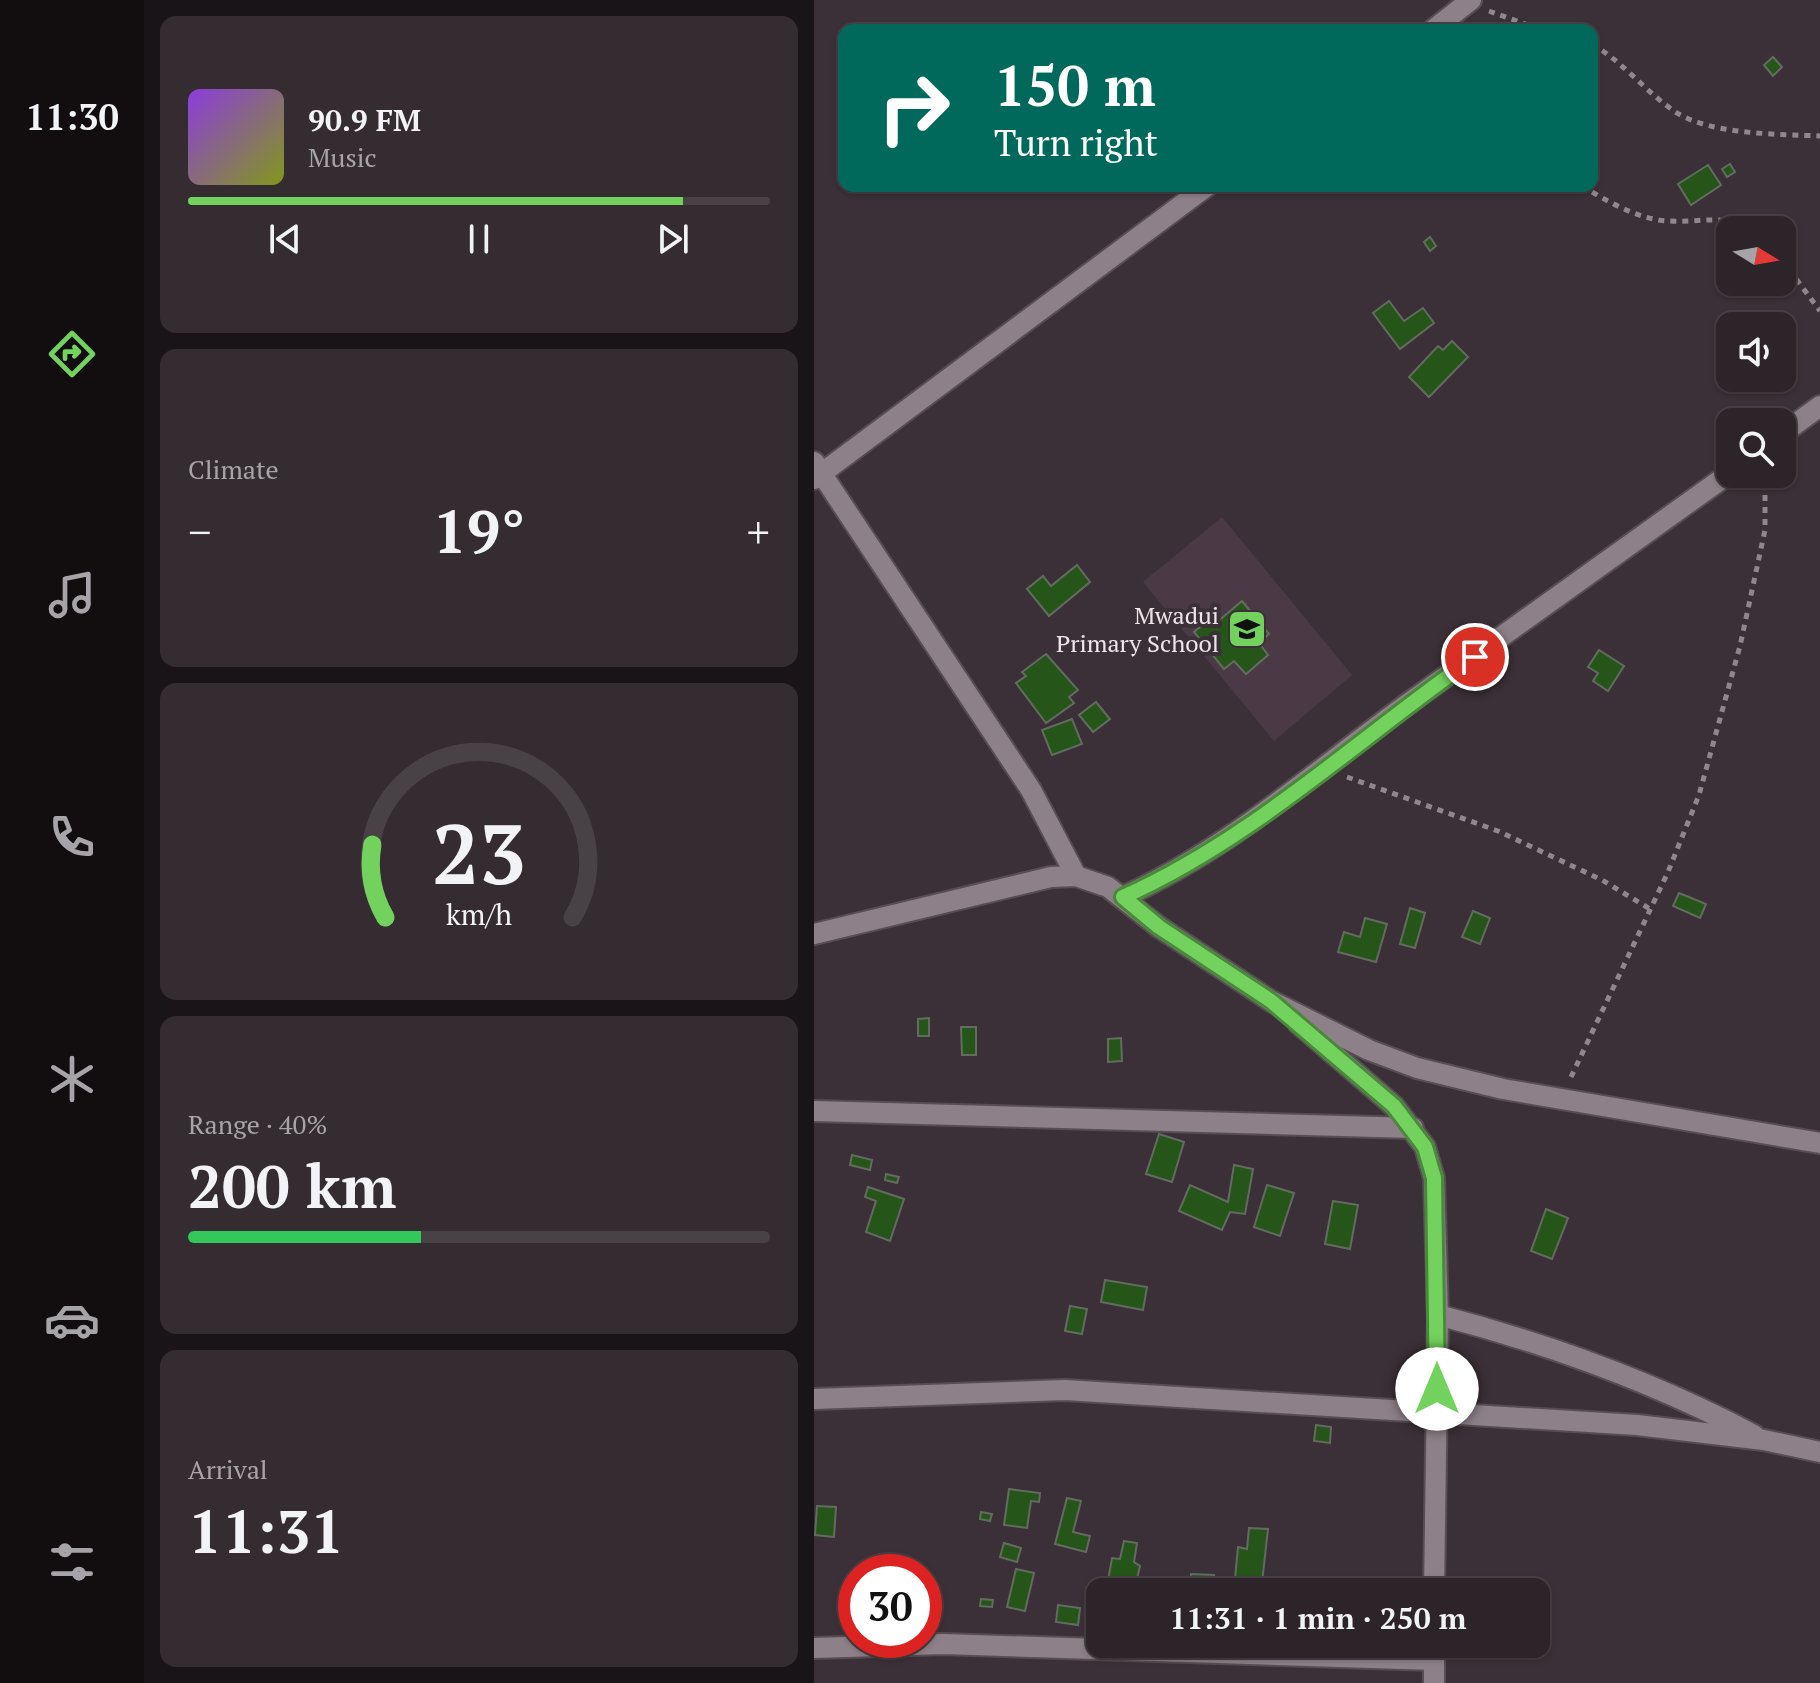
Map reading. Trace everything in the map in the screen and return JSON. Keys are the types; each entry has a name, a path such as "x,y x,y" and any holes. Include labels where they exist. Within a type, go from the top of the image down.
{"street":[{"path":"1441,24 1471,1"},
{"path":"1076,876 1031,790 816,471 1199,192"},
{"path":"1796,424 1820,406"},
{"path":"1123,897 1172,875 1230,839 1396,712 1716,483"},
{"path":"814,934 1051,877 1076,876 1108,887 1159,927 1271,1001 1369,1050 1417,1068 1457,1080 1820,1143"},
{"path":"1271,1001 1394,1106 1425,1147 1434,1178 1438,1315 1434,1578"},
{"path":"814,1111 1413,1128"},
{"path":"1438,1315 1527,1338 1584,1358 1675,1395 1764,1440"},
{"path":"814,1399 1065,1390 1637,1425 1764,1440 1820,1452"},
{"path":"814,1648 943,1644 1086,1646"},
{"path":"1434,1658 1434,1683"}],"path":[{"path":"1471,1 1497,15 1524,24"},
{"path":"1598,49 1674,110 1694,121 1713,127 1820,136"},
{"path":"1593,192 1617,205 1660,220 1716,219"},
{"path":"1796,279 1820,311"},
{"path":"1561,1099 1650,909 1699,795 1740,646 1765,530 1765,488"},
{"path":"1324,769 1498,831 1602,880 1650,909"}],"shaded area":[{"name":"Mwadui Primary School","path":"1222,517 1352,675 1274,741 1143,582"}],"building":[{"path":"1773,57 1782,67 1773,76 1764,65"},
{"path":"1730,164 1735,172 1727,177 1722,169"},
{"path":"1708,165 1721,185 1691,205 1678,184"},
{"path":"1430,237 1436,246 1430,251 1424,242"},
{"path":"1389,301 1404,321 1423,308 1434,323 1400,349 1373,313"},
{"path":"1452,341 1468,357 1429,397 1409,377 1438,346 1443,350"},
{"path":"1077,565 1090,582 1049,616 1027,589 1043,576 1051,586"},
{"path":"1242,601 1269,634 1259,643 1268,655 1246,674 1234,661 1224,669 1194,632 1212,617 1216,623"},
{"path":"1599,650 1624,666 1608,691 1593,681 1598,673 1588,667"},
{"path":"1046,654 1078,690 1069,697 1074,703 1046,723 1016,683 1026,676 1022,672"},
{"path":"1096,702 1110,719 1093,732 1079,715"},
{"path":"1072,719 1082,744 1052,755 1042,730"},
{"path":"1679,893 1706,904 1700,918 1673,906"},
{"path":"1410,908 1425,913 1415,948 1400,944"},
{"path":"1473,911 1490,918 1480,944 1462,937"},
{"path":"1365,918 1387,924 1376,962 1338,952 1344,932 1360,937"},
{"path":"929,1018 929,1036 918,1036 918,1019"},
{"path":"961,1027 976,1027 976,1055 962,1055"},
{"path":"1121,1038 1122,1061 1108,1062 1108,1039"},
{"path":"1159,1134 1184,1142 1172,1182 1146,1174"},
{"path":"852,1155 872,1160 870,1170 850,1165"},
{"path":"1234,1165 1253,1169 1245,1214 1230,1212 1222,1230 1179,1211 1190,1185 1228,1202"},
{"path":"886,1174 899,1177 897,1183 885,1180"},
{"path":"1267,1185 1294,1193 1280,1236 1254,1227"},
{"path":"868,1187 904,1199 890,1241 866,1232 876,1201 865,1197"},
{"path":"1333,1201 1358,1205 1350,1249 1325,1244"},
{"path":"1546,1209 1568,1218 1552,1259 1531,1251"},
{"path":"1105,1280 1147,1287 1143,1310 1101,1302"},
{"path":"1070,1306 1087,1309 1082,1334 1065,1331"},
{"path":"1316,1425 1331,1427 1330,1443 1314,1441"},
{"path":"1009,1489 1040,1493 1039,1502 1031,1501 1027,1528 1004,1525"},
{"path":"1067,1498 1081,1501 1073,1532 1090,1536 1086,1552 1055,1544"},
{"path":"817,1506 836,1507 834,1537 815,1535"},
{"path":"981,1512 992,1514 990,1521 980,1519"},
{"path":"1249,1528 1268,1529 1263,1578 1235,1578 1238,1547 1247,1549"},
{"path":"1124,1541 1137,1543 1134,1562 1140,1566 1137,1578 1108,1578 1112,1558 1120,1559"},
{"path":"1004,1543 1021,1548 1017,1562 1000,1557"},
{"path":"1016,1569 1034,1573 1025,1611 1007,1607"},
{"path":"1191,1574 1214,1575 1214,1578 1191,1578"},
{"path":"981,1599 993,1600 992,1607 980,1606"},
{"path":"1058,1605 1080,1608 1078,1625 1056,1622"}],"place":[{"name":"Mwadui Primary School","path":"1247,629"}],"route":[{"path":"1437,1389 1434,1178 1425,1147 1413,1128 1394,1106 1271,1001 1159,927 1123,897 1172,875 1230,839 1396,712 1475,657"}]}
